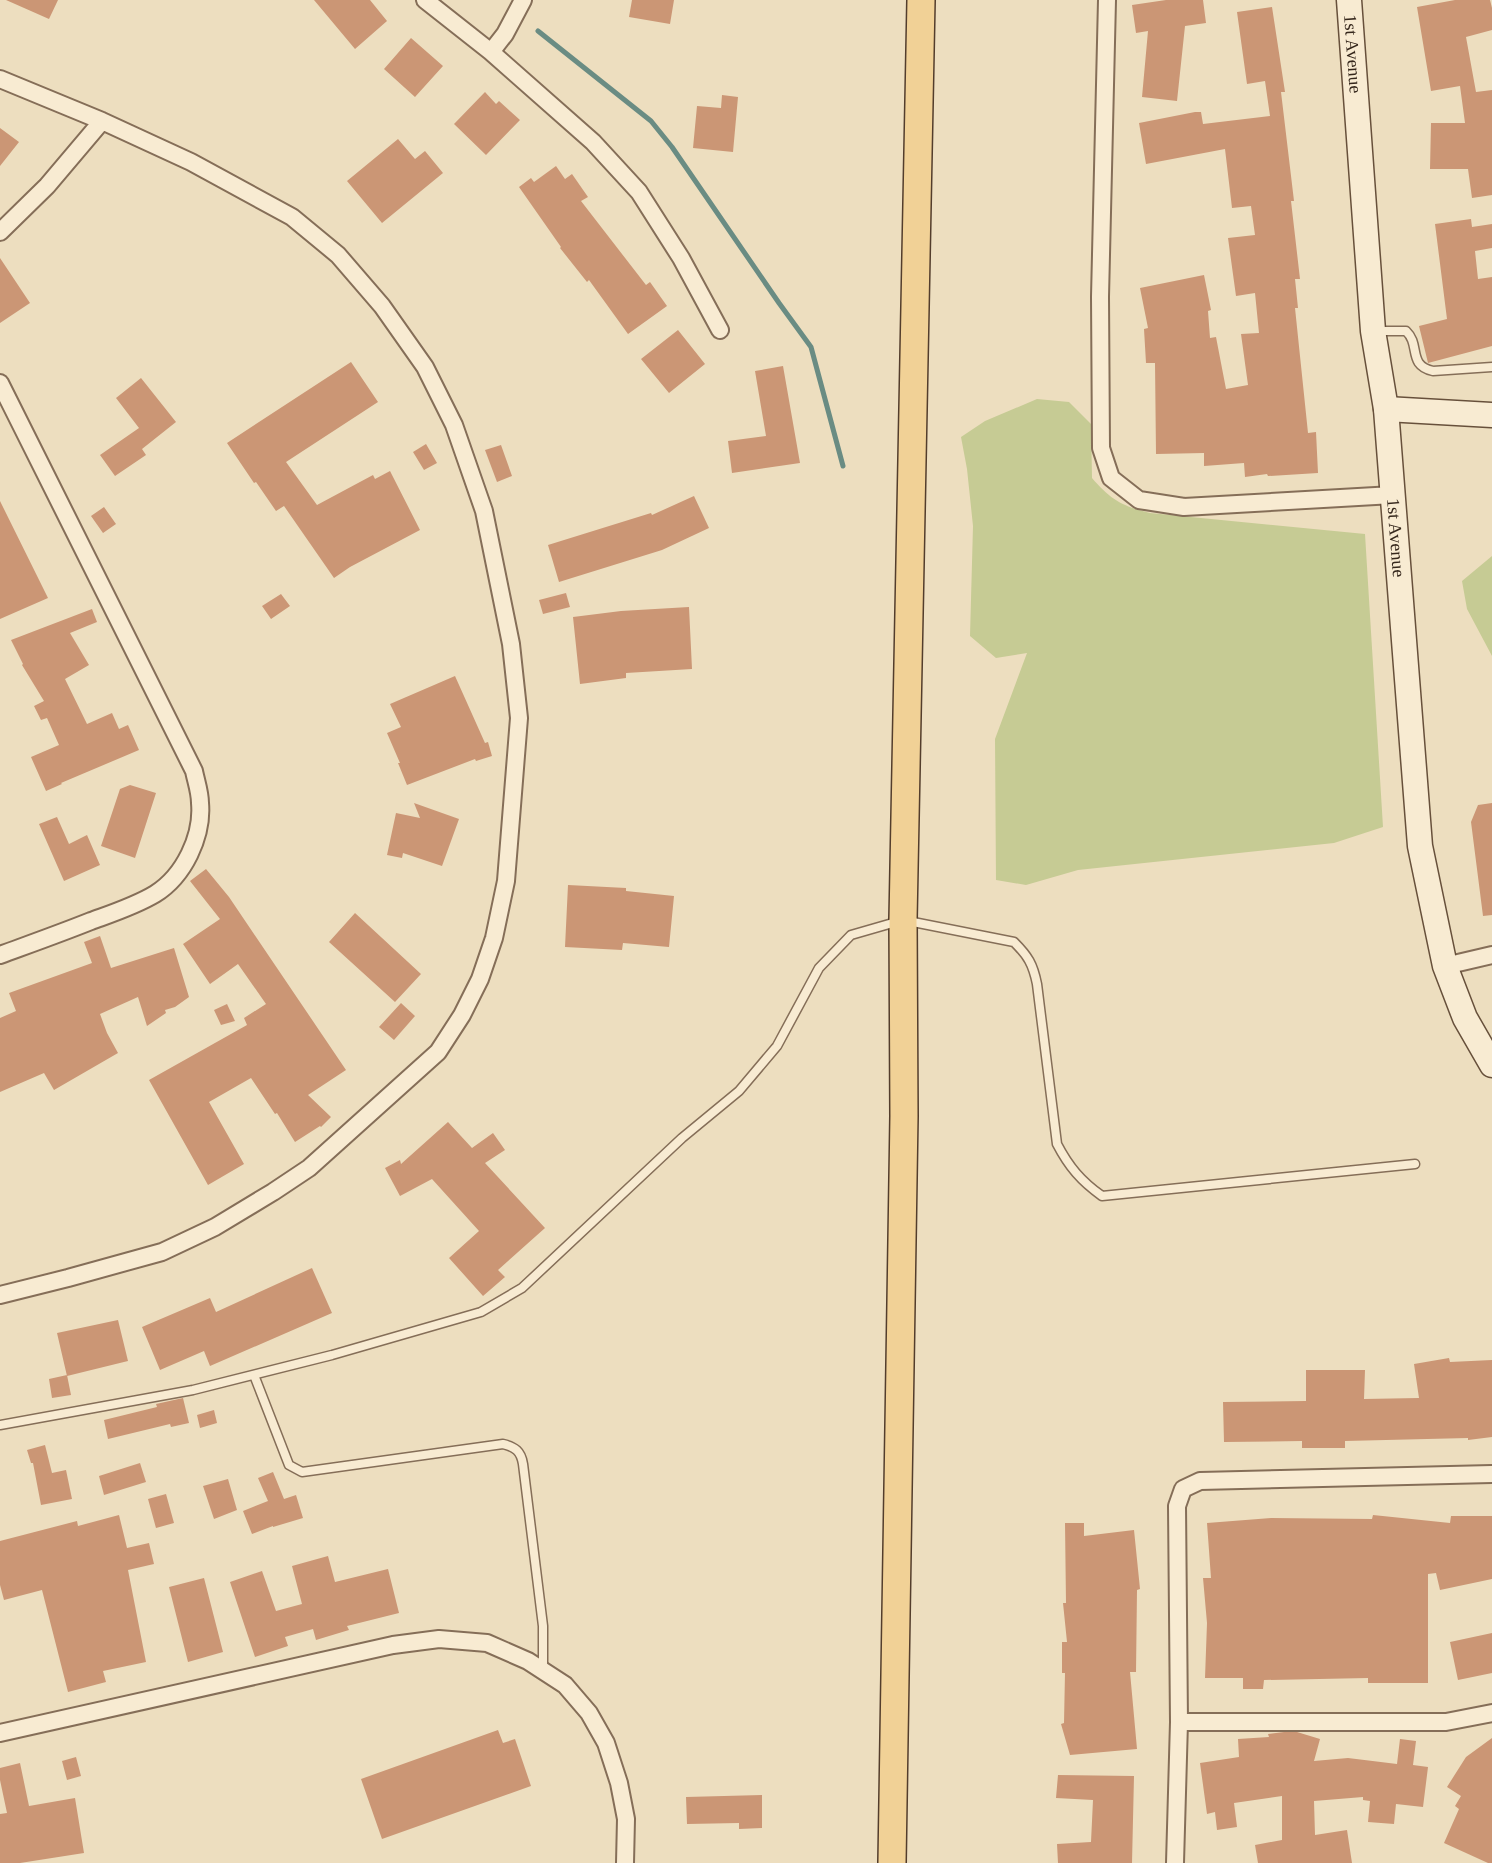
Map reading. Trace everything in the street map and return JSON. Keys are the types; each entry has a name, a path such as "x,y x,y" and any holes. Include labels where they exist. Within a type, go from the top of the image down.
{"main road":[{"path":"892,1863 904,1116 903,920 921,0"}],"street":[{"path":"425,0 491,52 593,142 639,192 681,258 720,330"},
{"path":"491,52 505,34 523,0"},
{"path":"1107,0 1100,297 1101,448 1111,478 1139,500 1184,507 1393,495"},
{"name":"1st Avenue","path":"1350,0 1373,332 1386,409 1420,846 1445,966 1465,1018 1492,1065"},
{"path":"0,79 191,162 292,218 338,255 382,306 425,367 454,425 484,511 511,644 519,718 507,869 494,938 480,980 462,1015 438,1052 309,1168 215,1227 162,1252 0,1295"},
{"path":"0,232 47,186 102,122"},
{"path":"0,383 194,771 200,803 200,820 190,853 174,877 157,893 129,908 0,955"},
{"path":"1386,409 1492,415"},
{"path":"1445,966 1492,955"},
{"path":"1175,1863 1179,1722 1177,1506 1183,1489 1200,1481 1492,1474"},
{"path":"0,1733 393,1645 439,1639 487,1643 528,1661 565,1685 589,1713 606,1743 619,1783 626,1819 625,1863"},
{"path":"1179,1722 1446,1722 1492,1713"}],"lane":[{"path":"1373,332 1406,331 1412,339 1419,364 1424,369 1433,371 1492,367"},
{"path":"0,1425 193,1390 332,1355 481,1312 522,1288 682,1138 739,1091 777,1046 819,968 851,935 903,920 1014,942 1025,952 1034,967 1037,984 1057,1144 1066,1161 1085,1184 1102,1196 1415,1164"},
{"path":"254,1375 289,1465 302,1472 503,1444 518,1450 522,1456 543,1626 543,1671"}],"green space":[{"path":"1037,399 1069,402 1091,424 1092,478 1105,492 1124,505 1150,513 1365,534 1383,827 1334,843 1078,870 1026,885 996,880 995,739 1027,653 996,658 970,636 973,526 961,437 985,421"},
{"path":"1492,556 1492,656 1467,609 1462,581"}],"building":[{"path":"6,0 58,0 49,19"},
{"path":"314,0 370,0 387,21 355,49"},
{"path":"632,0 674,0 670,24 629,17"},
{"path":"1166,0 1203,0 1206,23 1185,26 1177,101 1142,97 1148,31 1136,33 1132,5"},
{"path":"1455,0 1490,0 1492,8 1492,30 1466,37 1476,92 1492,90 1492,195 1472,198 1468,169 1430,169 1431,123 1465,123 1460,86 1431,91 1417,7"},
{"path":"1272,7 1285,92 1281,92 1294,201 1291,201 1300,279 1295,279 1298,308 1295,308 1308,433 1316,432 1318,473 1245,477 1244,463 1204,466 1204,453 1156,454 1155,363 1146,363 1144,329 1148,328 1140,288 1204,275 1211,310 1208,311 1210,338 1216,337 1226,389 1248,385 1241,334 1259,333 1255,293 1236,296 1228,238 1255,235 1251,206 1232,208 1225,149 1146,164 1139,123 1195,112 1201,112 1203,124 1270,116 1265,81 1247,84 1237,12"},
{"path":"411,38 443,66 415,97 384,69"},
{"path":"485,92 496,104 499,101 520,120 486,155 454,124"},
{"path":"722,95 738,97 733,152 693,148 697,106 721,108"},
{"path":"0,128 19,142 0,166"},
{"path":"398,139 415,159 425,151 443,173 382,223 347,181"},
{"path":"556,166 565,179 572,174 588,197 581,201 646,285 650,282 667,306 628,334 589,280 587,282 560,248 519,187 531,178 534,182"},
{"path":"1471,219 1472,227 1492,224 1492,248 1475,251 1478,279 1492,277 1492,346 1428,363 1419,326 1447,319 1435,224"},
{"path":"0,258 30,303 0,323"},
{"path":"678,330 705,364 669,393 641,359"},
{"path":"351,362 378,402 286,462 317,505 373,475 375,479 390,471 420,530 350,567 334,578 284,506 276,511 227,443"},
{"path":"783,366 800,463 732,473 728,441 766,436 755,371"},
{"path":"141,378 176,422 142,449 146,455 115,476 100,455 139,428 116,398"},
{"path":"426,444 437,463 424,470 413,452"},
{"path":"501,445 512,476 497,482 485,450"},
{"path":"694,496 709,528 662,550 559,582 548,545 651,513 652,515"},
{"path":"0,501 48,598 0,619"},
{"path":"104,507 116,524 103,533 91,516"},
{"path":"566,593 570,607 543,614 539,600"},
{"path":"281,594 290,606 271,619 262,606"},
{"path":"689,607 692,669 626,673 626,678 580,684 573,617 621,611"},
{"path":"92,609 97,622 70,633 89,665 65,679 87,724 112,713 119,729 128,725 139,750 46,791 31,757 59,745 47,718 41,720 34,706 44,701 22,665 11,640"},
{"path":"455,676 485,743 488,742 492,756 476,761 475,759 407,785 387,733 401,727 390,704"},
{"path":"130,785 156,793 135,858 101,846 120,789"},
{"path":"414,803 459,819 442,866 403,853 402,858 387,855 396,813 420,818"},
{"path":"1492,803 1492,915 1483,916 1471,822 1478,805"},
{"path":"57,817 69,844 87,835 100,865 64,881 39,824"},
{"path":"206,869 229,897 346,1070 308,1095 331,1117 321,1127 295,1142 251,1078 209,1102 244,1164 208,1185 149,1080 247,1025 244,1018 266,1004 238,964 210,984 183,944 220,919 190,881"},
{"path":"568,885 626,888 626,891 674,896 669,947 623,943 622,950 565,947"},
{"path":"355,913 421,974 395,1002 329,942"},
{"path":"100,936 111,968 174,948 189,997 175,1007 165,1010 166,1013 147,1026 138,997 100,1014 118,1053 54,1090 44,1073 0,1092 0,1018 16,1011 9,993 92,963 84,942"},
{"path":"401,1003 415,1016 394,1040 379,1027"},
{"path":"227,1004 235,1021 221,1025 214,1010"},
{"path":"448,1122 472,1148 493,1133 505,1150 485,1163 545,1228 498,1270 505,1277 483,1296 449,1258 479,1231 432,1179 400,1196 385,1168 400,1160 401,1164"},
{"path":"312,1268 332,1313 210,1366 204,1351 160,1370 142,1327 210,1298 216,1312"},
{"path":"118,1320 128,1361 67,1376 57,1333"},
{"path":"1449,1358 1450,1362 1492,1360 1492,1437 1468,1440 1468,1438 1345,1441 1345,1448 1302,1448 1302,1441 1224,1442 1223,1402 1306,1401 1306,1370 1365,1370 1364,1399 1419,1398 1414,1364"},
{"path":"67,1375 71,1395 52,1398 49,1379"},
{"path":"183,1398 189,1423 171,1427 170,1424 108,1439 104,1420"},
{"path":"214,1410 217,1423 200,1428 197,1415"},
{"path":"45,1445 52,1473 66,1470 72,1499 41,1505 33,1463 31,1463 27,1450"},
{"path":"140,1463 146,1482 104,1495 99,1476"},
{"path":"273,1472 284,1499 296,1495 303,1518 252,1534 243,1511 268,1501 258,1478"},
{"path":"228,1479 237,1510 214,1519 203,1486"},
{"path":"166,1494 174,1523 156,1528 148,1499"},
{"path":"119,1515 127,1548 149,1543 154,1564 128,1570 146,1662 103,1671 106,1682 68,1692 42,1590 4,1600 0,1585 0,1541 77,1521 78,1526"},
{"path":"1373,1515 1450,1523 1451,1516 1492,1516 1492,1579 1440,1590 1436,1573 1428,1574 1428,1683 1368,1683 1368,1678 1264,1680 1263,1689 1243,1689 1243,1678 1205,1678 1207,1623 1203,1578 1211,1578 1207,1523 1271,1518 1372,1519"},
{"path":"1065,1523 1084,1523 1084,1536 1134,1530 1140,1589 1137,1590 1136,1672 1130,1672 1137,1749 1070,1755 1061,1724 1064,1723 1065,1673 1062,1673 1062,1642 1067,1642 1063,1603 1066,1603"},
{"path":"328,1556 335,1582 388,1569 399,1613 347,1626 349,1630 316,1640 313,1629 285,1637 288,1646 255,1657 230,1582 262,1571 276,1611 302,1604 292,1566"},
{"path":"204,1578 223,1652 188,1662 169,1587"},
{"path":"1492,1633 1492,1673 1458,1680 1450,1642"},
{"path":"498,1730 503,1743 515,1739 531,1786 382,1839 361,1779"},
{"path":"1297,1732 1320,1739 1314,1761 1348,1758 1397,1764 1400,1739 1416,1741 1413,1765 1428,1767 1423,1807 1396,1804 1394,1824 1368,1822 1370,1801 1363,1800 1363,1797 1314,1801 1315,1835 1347,1830 1352,1863 1258,1863 1255,1845 1282,1840 1282,1796 1234,1803 1237,1827 1217,1830 1215,1812 1207,1814 1200,1763 1239,1757 1238,1739 1269,1737 1268,1734"},
{"path":"1492,1738 1492,1863 1488,1863 1444,1843 1459,1809 1455,1806 1461,1796 1447,1787 1466,1757"},
{"path":"76,1757 81,1776 67,1780 62,1761"},
{"path":"20,1763 29,1806 75,1798 84,1853 20,1863 0,1863 0,1814 7,1813 0,1780 0,1768"},
{"path":"1058,1775 1134,1776 1132,1863 1058,1863 1057,1844 1091,1842 1093,1800 1056,1798"},
{"path":"762,1795 762,1828 739,1829 739,1823 687,1824 686,1797"}],"waterway":[{"path":"538,31 651,121 672,147 811,347 843,466"}]}
